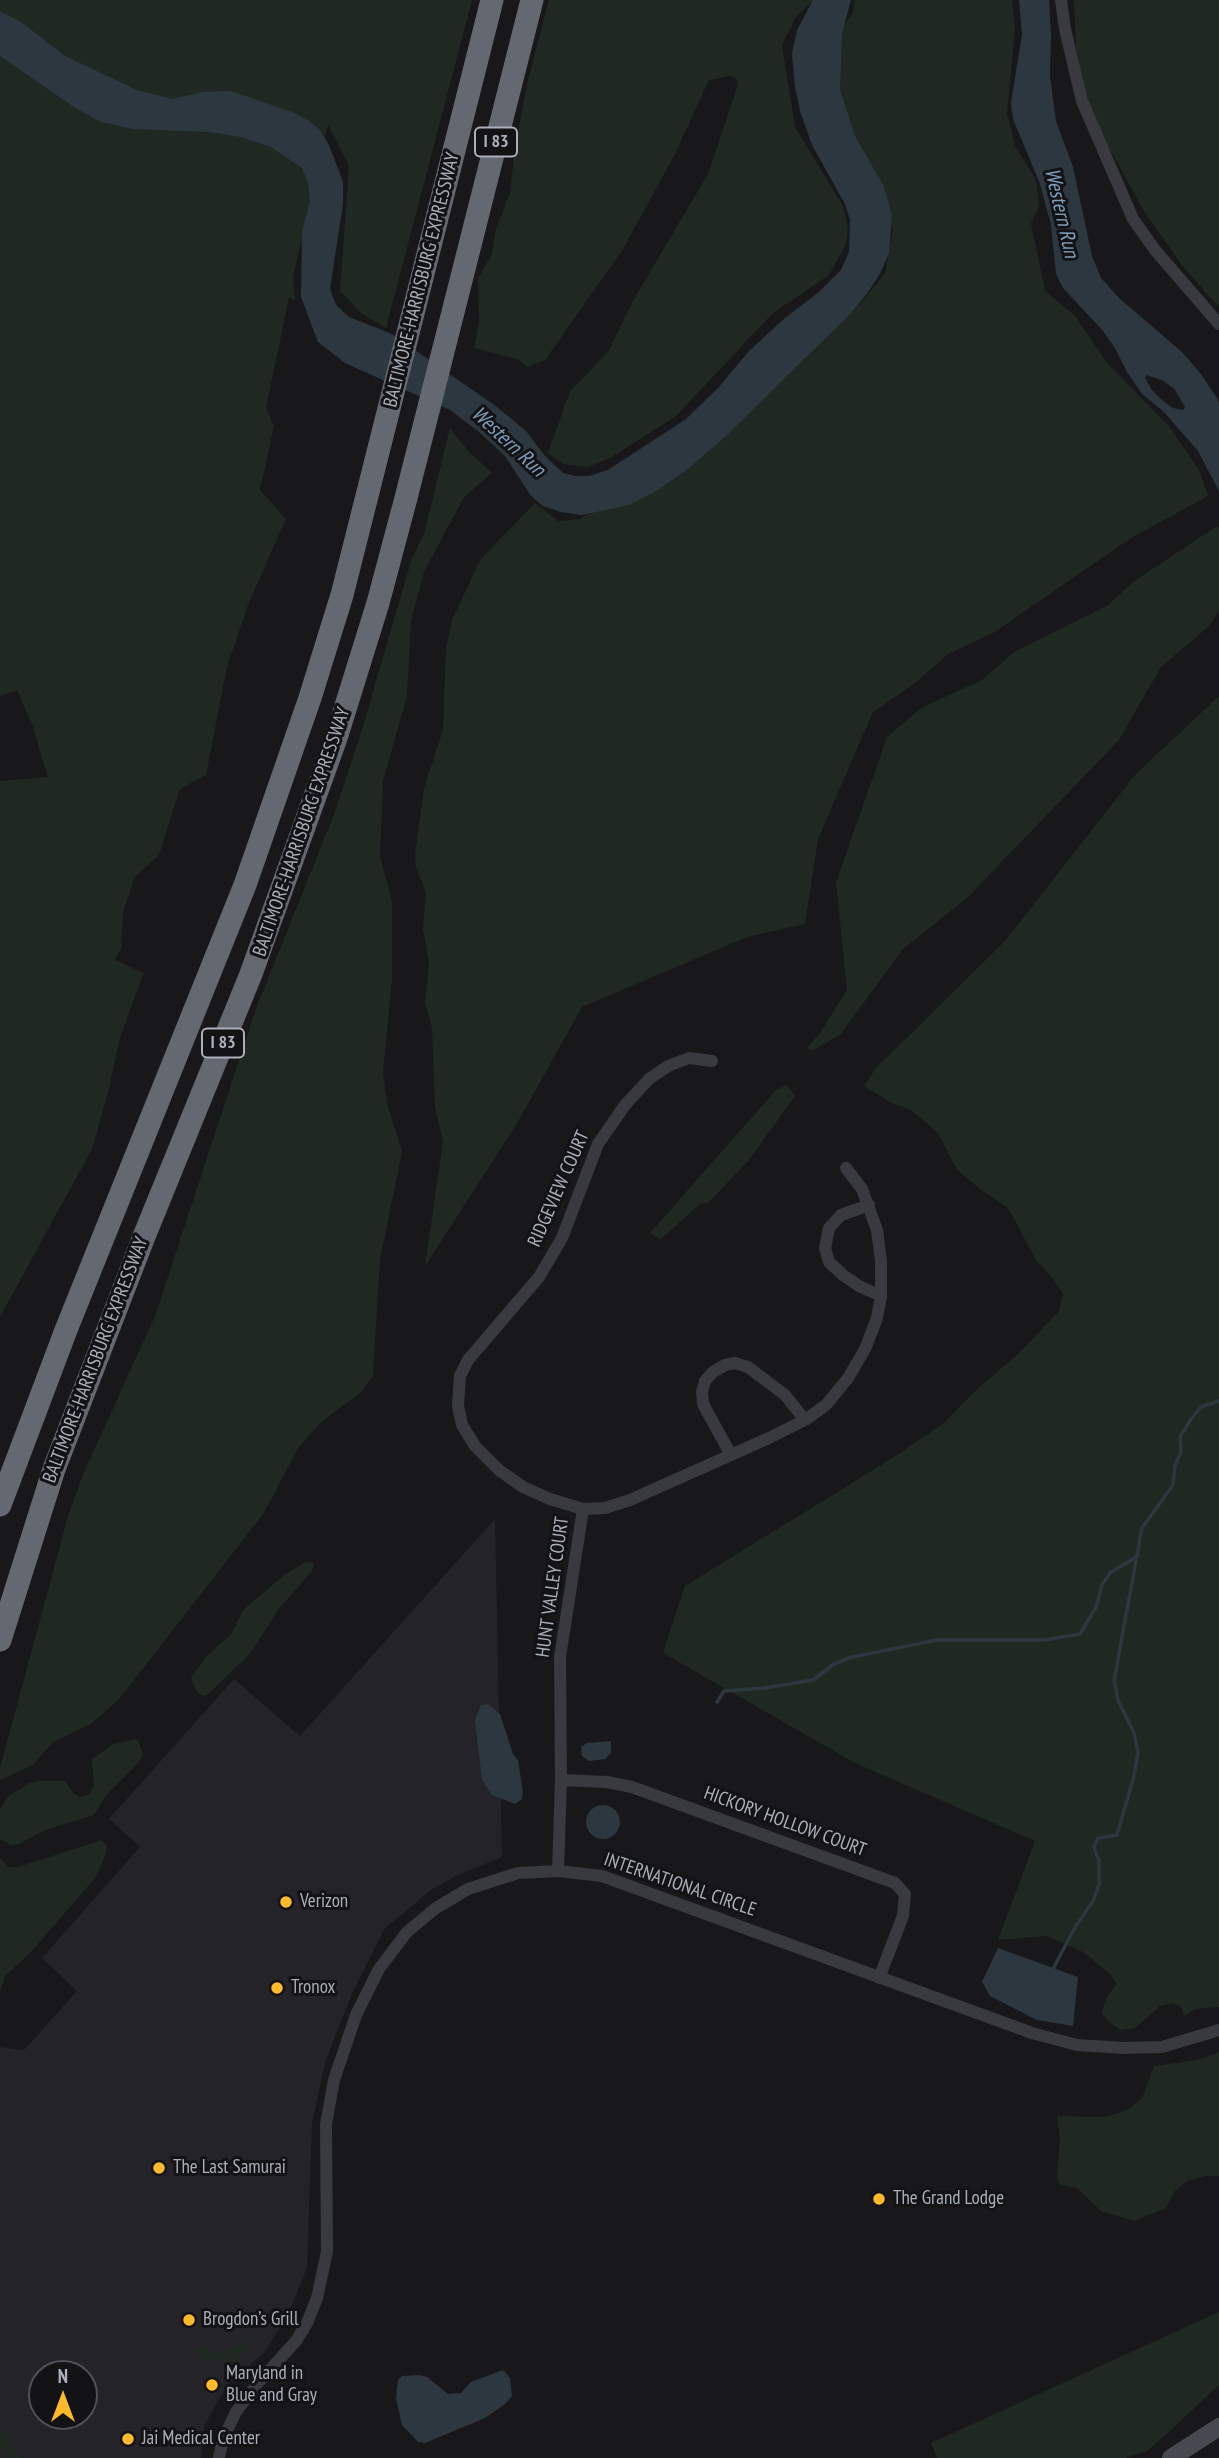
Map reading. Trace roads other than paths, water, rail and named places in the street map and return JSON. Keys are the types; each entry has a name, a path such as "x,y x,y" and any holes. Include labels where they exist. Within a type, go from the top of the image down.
{"highway":[{"name":"BALTIMORE-HARRISBURG EXPRESSWAY","path":"0,1505 66,1330 210,975 273,809 342,595 492,0"},
{"name":"BALTIMORE-HARRISBURG EXPRESSWAY","path":"0,1640 40,1509 76,1409 251,974 311,810 378,603 532,0"}],"main road":[{"path":"1171,2458 1219,2427"}],"street":[{"path":"1061,0 1082,101 1133,219 1155,250 1219,324"},
{"name":"RIDGEVIEW COURT","path":"583,1508 523,1487 499,1471 475,1446 462,1426 458,1406 460,1376 479,1345 538,1277 562,1238 598,1144 625,1105 649,1079 668,1066 689,1058 712,1061"},
{"name":"HUNT VALLEY COURT","path":"558,1871 561,1780 560,1657 583,1508 604,1508 630,1500 805,1420 826,1405 848,1378 865,1349 877,1318 881,1296 881,1261 877,1230 869,1205 862,1189 846,1168"},
{"path":"869,1205 841,1215 829,1228 825,1248 829,1262 843,1275 881,1296"},
{"path":"731,1455 704,1404 702,1392 705,1381 725,1365 735,1363 748,1367 785,1395 805,1420"},
{"name":"HICKORY HOLLOW COURT","path":"561,1780 607,1782 632,1787 895,1883 905,1894 903,1916 879,1978"},
{"name":"INTERNATIONAL CIRCLE","path":"219,2458 229,2424 257,2384 296,2341 317,2298 327,2252 325,2146 334,2080 356,2015 379,1969 407,1932 451,1898 490,1880 519,1873 558,1871 602,1876 1032,2034 1077,2045 1162,2047 1219,2031"}],"water":[{"name":"Western Run","path":"813,0 851,0 842,33 840,90 855,136 883,185 892,217 889,253 881,272 849,315 726,436 689,468 658,490 629,505 582,515 543,506 531,496 505,456 450,410 345,363 318,342 301,297 302,231 310,202 308,183 302,168 271,147 241,137 210,132 133,129 101,122 74,107 0,56 0,11 21,22 65,56 137,90 172,99 203,92 231,91 292,112 309,121 320,130 329,145 343,182 343,204 330,289 336,305 349,317 392,334 497,407 526,431 544,455 563,473 589,476 608,470 686,419 718,388 749,351 841,270 849,252 850,220 845,204 812,145 795,87 792,53 797,30"},
{"name":"Western Run","path":"1019,0 1049,0 1050,76 1056,121 1073,167 1092,256 1101,278 1119,298 1182,352 1217,398 1219,491 1198,451 1164,412 1142,394 1103,331 1063,288 1056,274 1051,225 1040,184 1013,119 1011,103 1022,34","holes":["1146,375 1164,381 1175,390 1185,407 1183,410 1173,408 1162,400 1145,378"]},
{"path":"488,1704 500,1714 513,1754 518,1760 523,1792 522,1799 515,1804 492,1795 482,1780 475,1720 481,1705"},
{"path":"611,1741 611,1753 605,1759 589,1761 582,1756 581,1747 587,1743"},
{"path":"603,1805 615,1810 620,1822 615,1834 603,1839 591,1834 586,1822 591,1810"},
{"path":"998,1948 1078,1977 1073,2026 1037,2020 990,1996 982,1982"},
{"path":"503,2370 510,2378 512,2396 485,2418 425,2443 418,2442 402,2425 396,2398 398,2380 402,2376 427,2377 448,2394 461,2393 471,2382"}],"waterway":[{"path":"1053,1969 1074,1929 1093,1901 1099,1885 1099,1861 1094,1847 1098,1838 1117,1835 1134,1776 1138,1752 1134,1733 1118,1700 1114,1681 1142,1528 1173,1485 1175,1465 1181,1452 1180,1437 1201,1407 1219,1401"},
{"path":"717,1702 724,1691 813,1680 834,1664 852,1657 937,1640 1044,1640 1080,1634 1096,1607 1102,1585 1110,1573 1138,1556"}],"place":[{"name":"Verizon","path":"286,1902"},
{"name":"Tronox","path":"277,1988"},
{"name":"The Last Samurai","path":"159,2168"},
{"name":"The Grand Lodge","path":"879,2199"},
{"name":"Brogdon’s Grill","path":"189,2320"},
{"name":"Maryland in Blue and Gray","path":"212,2385"},
{"name":"Jai Medical Center","path":"128,2439"}]}
